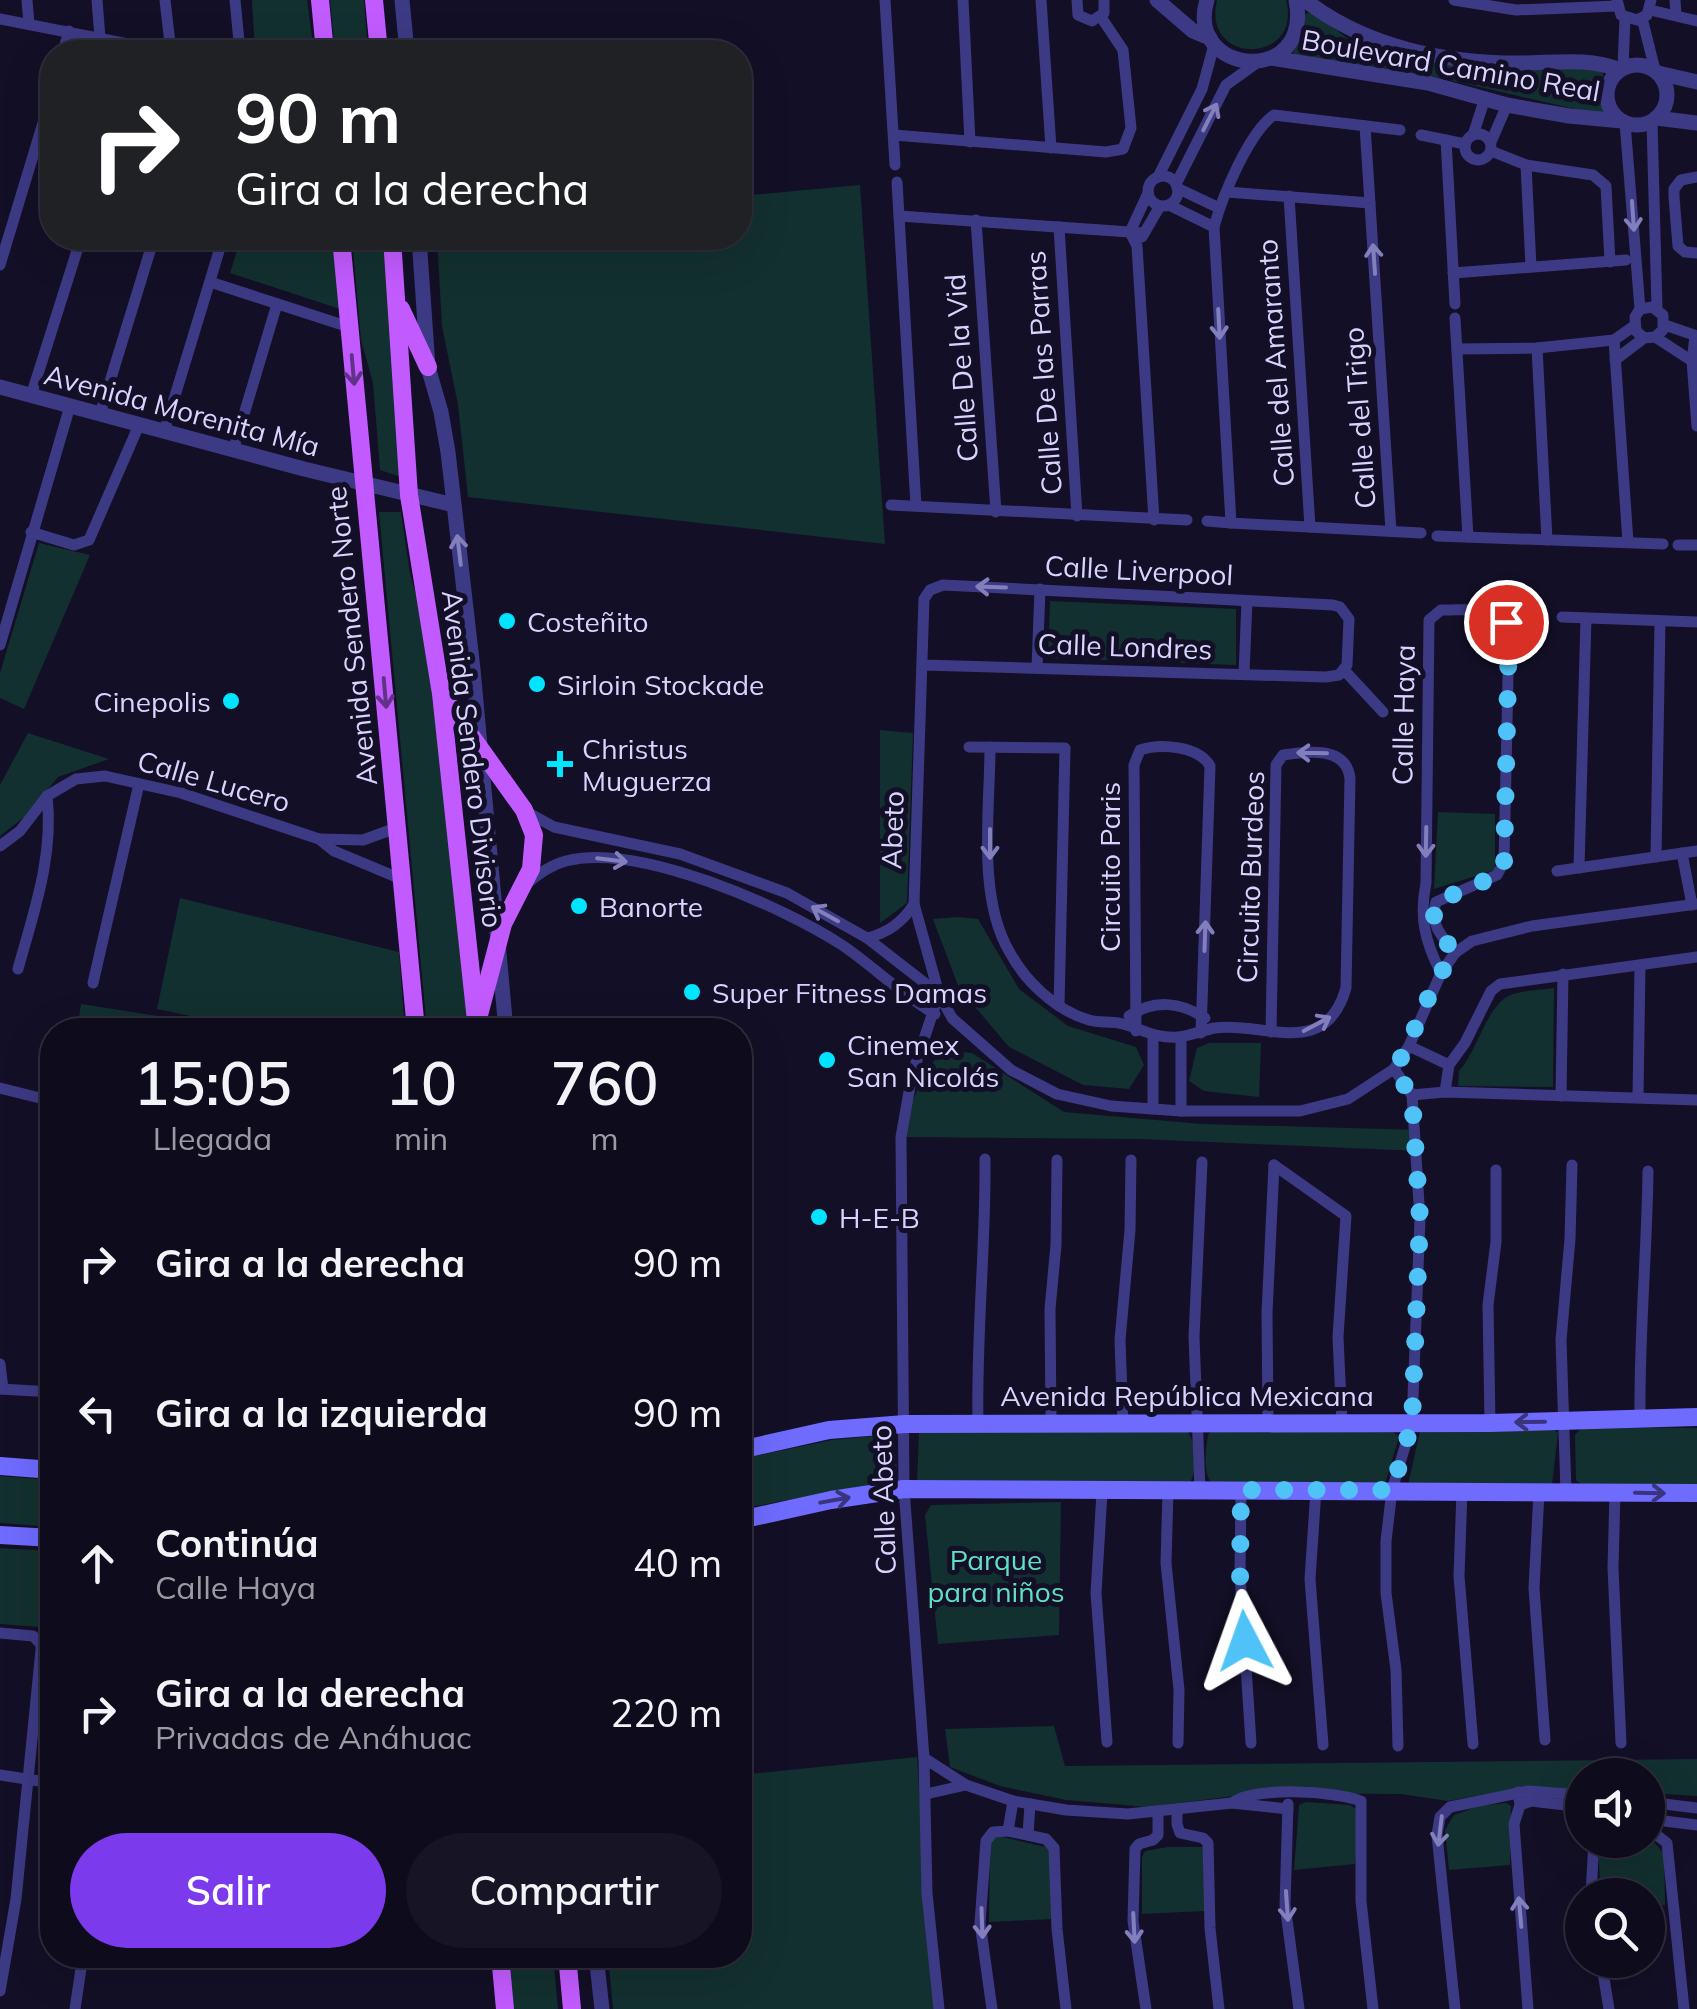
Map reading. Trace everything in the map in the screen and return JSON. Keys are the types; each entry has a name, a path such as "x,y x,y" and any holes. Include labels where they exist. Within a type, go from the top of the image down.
{"main road":[{"path":"320,0 325,40"},
{"path":"374,0 378,40"},
{"name":"Avenida Sendero Norte","path":"343,250 415,1018"},
{"path":"393,250 409,495"},
{"path":"395,297 428,367"},
{"name":"Avenida Sendero Divisorio","path":"409,495 441,694 475,1018"},
{"path":"441,694 524,810 534,835 535,853 498,943 479,1018"},
{"name":"Avenida República Mexicana","path":"752,1447 829,1430 905,1424 1342,1424 1697,1418"},
{"path":"0,1466 40,1469"},
{"path":"752,1517 831,1500 904,1490 1697,1494"},
{"path":"0,1535 40,1537"},
{"path":"501,1968 504,2009"},
{"path":"568,1968 572,2009"}],"street":[{"path":"28,0 30,24"},
{"path":"97,0 100,38"},
{"path":"165,0 169,40"},
{"path":"235,0 239,40"},
{"path":"402,0 406,40"},
{"path":"884,0 895,166"},
{"path":"963,0 970,142"},
{"path":"1041,0 1051,148"},
{"path":"894,135 1106,152 1123,149 1131,128 1123,50 1106,6 1092,21 1082,19 1076,10 1077,0"},
{"path":"1157,0 1192,30 1212,41"},
{"path":"1154,520 1137,232 1150,183 1158,177 1202,88 1212,41 1205,23 1207,0"},
{"path":"899,216 1137,232 1176,198 1176,186 1226,85 1283,51 1297,28 1296,0"},
{"name":"Boulevard Camino Real","path":"1306,0 1341,24 1389,45 1481,62 1591,62 1621,68"},
{"path":"1454,0 1516,5 1617,3 1626,18 1621,68 1608,87 1606,98 1610,108 1623,122 1638,126 1654,120 1697,123"},
{"path":"1675,0 1676,15"},
{"path":"1626,18 1648,10 1697,21"},
{"path":"1648,10 1656,72 1664,81 1667,101 1654,120 1656,308 1665,325"},
{"path":"1,24 30,24 110,40"},
{"path":"67,40 69,31"},
{"name":"Boulevard Camino Real","path":"1212,41 1234,59 1428,83 1508,104 1623,122"},
{"path":"1621,68 1640,64 1697,82"},
{"path":"1485,98 1466,153 1472,160 1486,158 1508,104"},
{"path":"1232,524 1214,227 1219,208 1255,136 1274,115 1400,130"},
{"path":"1623,122 1640,310"},
{"name":"Calle del Trigo","path":"1207,522 1391,531 1366,126"},
{"path":"1421,135 1446,140 1482,134 1491,147 1526,165 1593,175 1603,181 1610,262"},
{"path":"0,265 40,135"},
{"path":"1446,140 1468,537"},
{"path":"1526,165 1531,267"},
{"path":"1697,176 1681,180 1674,189 1678,246 1685,252 1697,253"},
{"path":"1158,177 1168,177 1176,186 1219,208"},
{"path":"897,182 916,506"},
{"path":"1148,192 1152,201 1214,227"},
{"path":"1227,192 1370,203"},
{"name":"Calle del Amaranto","path":"1290,196 1310,527"},
{"name":"Calle De la Vid","path":"976,220 996,512"},
{"name":"Calle De las Parras","path":"1059,226 1077,516"},
{"path":"31,396 77,250"},
{"path":"100,414 150,250"},
{"path":"164,432 219,250"},
{"path":"420,250 428,367 441,412 454,505 505,1018"},
{"path":"1453,272 1626,260"},
{"path":"210,282 349,327"},
{"path":"233,451 276,304"},
{"path":"1634,326 1634,317 1640,310 1656,308"},
{"path":"1665,325 1696,336 1692,361 1697,426"},
{"path":"1615,360 1665,325"},
{"path":"1634,326 1692,361"},
{"path":"1457,349 1537,348 1614,340 1634,326"},
{"path":"1614,340 1628,542"},
{"path":"1537,348 1547,540"},
{"name":"Avenida Morenita Mía","path":"0,389 454,505"},
{"path":"0,645 70,406"},
{"path":"31,532 74,546 89,540 139,425"},
{"path":"892,506 1186,520"},
{"path":"1391,531 1422,533"},
{"path":"1438,536 1663,544"},
{"path":"1678,545 1697,545"},
{"name":"Calle Liverpool","path":"924,665 924,599 930,590 943,585 1333,605 1344,610 1350,619 1344,670"},
{"path":"1036,668 1040,589"},
{"path":"1244,674 1246,601"},
{"name":"Calle Haya","path":"1440,973 1427,945 1422,914 1426,882 1429,620 1441,610 1495,612 1509,630 1504,862 1498,875 1436,902 1433,920 1455,953"},
{"path":"1562,617 1697,622"},
{"path":"1580,868 1586,618"},
{"path":"1656,857 1660,621"},
{"name":"Calle Londres","path":"924,665 1326,677 1344,670"},
{"name":"Abeto","path":"924,665 914,904 939,994"},
{"path":"1344,670 1383,712"},
{"path":"970,746 1065,748 1060,1006"},
{"path":"990,747 990,881 994,910 1007,949 1020,968 1060,1006 1095,1022 1120,1024 1154,1036 1181,1037 1215,1028 1271,1032"},
{"name":"Circuito Paris","path":"1136,1031 1134,765 1140,750 1152,747 1192,752 1206,759 1210,766 1201,1033"},
{"name":"Circuito Burdeos","path":"1332,754 1349,768 1350,778 1346,988 1338,1010 1320,1024 1300,1032 1271,1032 1276,766 1283,755 1332,754"},
{"name":"Calle Lucero","path":"0,846 20,831 47,796 76,780 93,776 181,793 319,839 363,840 396,828"},
{"path":"93,983 139,784"},
{"path":"18,969 48,855 47,796"},
{"path":"524,810 537,820 584,836 680,854 787,893 867,938 939,994 952,1018 1011,1070 1058,1094 1111,1106 1152,1109 1260,1112 1318,1109 1348,1099 1394,1070 1440,973 1455,953 1472,941 1505,930 1695,904 1682,853"},
{"name":"Calle Lucero","path":"319,839 334,851 401,879"},
{"path":"360,860 363,840"},
{"path":"1556,871 1697,851"},
{"path":"678,870 680,854"},
{"path":"522,886 552,866 578,859 618,860 678,870 794,916 844,947 932,1013 952,1018"},
{"path":"867,938 896,925 914,904"},
{"path":"1445,1092 1449,1065 1465,1044 1491,991 1507,982 1697,957"},
{"path":"1638,1097 1640,966"},
{"path":"1561,1096 1563,974"},
{"name":"Calle Abeto","path":"939,994 912,1075 901,1137 904,1490 924,1758 927,1893 939,2009"},
{"path":"1120,1024 1148,1006 1176,1005 1202,1016 1215,1028"},
{"path":"1152,1109 1154,1036"},
{"path":"1181,1037 1181,1110"},
{"path":"1408,1046 1449,1065"},
{"path":"1394,1070 1412,1096 1420,1219 1412,1423 1392,1490 1385,1566 1398,1697 1398,1746"},
{"path":"0,1088 40,1098"},
{"path":"1412,1096 1445,1092 1697,1100"},
{"path":"978,1422 977,1344 986,1216 985,1159"},
{"path":"1051,1423 1050,1308 1057,1160"},
{"path":"1123,1424 1120,1340 1130,1230 1131,1160"},
{"path":"1200,1490 1194,1337 1202,1162"},
{"path":"1268,1422 1267,1313 1274,1165 1346,1216 1338,1337 1342,1424"},
{"path":"1566,1492 1561,1340 1572,1165"},
{"path":"1490,1422 1488,1306 1496,1242 1496,1170"},
{"path":"1640,1417 1639,1355 1648,1242 1648,1171"},
{"path":"0,1364 1,1389 40,1391"},
{"path":"1241,1490 1240,1575 1251,1743"},
{"path":"1316,1490 1310,1579 1323,1745"},
{"path":"1462,1491 1460,1576 1472,1744"},
{"path":"1102,1492 1096,1593 1106,1742"},
{"path":"1168,1492 1166,1563 1179,1690 1178,1743"},
{"path":"1539,1492 1534,1588 1545,1740"},
{"path":"1615,1492 1614,1568 1622,1743"},
{"path":"0,1634 32,1636 40,1643"},
{"path":"0,1991 12,1926 40,1670"},
{"path":"924,1758 966,1785 1013,1801 1099,1814 1232,1802 1288,1809"},
{"path":"0,1775 40,1781"},
{"path":"926,1794 966,1785"},
{"path":"1288,1793 1285,1906 1299,2009"},
{"path":"1232,1802 1252,1794 1288,1793 1361,1801 1361,1901 1373,2009"},
{"path":"1519,1798 1514,1824 1528,2009"},
{"path":"1455,2009 1438,1825 1450,1808 1519,1798 1565,1798"},
{"path":"1003,1830 1013,1801"},
{"path":"1028,1835 1030,1804"},
{"path":"1665,1804 1697,1808"},
{"path":"1177,1809 1178,1829 1208,1843 1210,1928 1219,2009"},
{"path":"1146,2009 1133,1921 1135,1849 1153,1840 1159,1831 1158,1811"},
{"path":"1665,1822 1697,1825"},
{"path":"992,2009 980,1922 986,1841 990,1833 1003,1830 1050,1841 1054,1848 1066,2009"},
{"path":"1665,1842 1684,2009"},
{"path":"75,2009 81,1968"},
{"path":"597,1968 602,2009"},
{"path":"1604,1978 1609,2009"}],"green space":[{"path":"252,0 307,0 312,40 254,40"},
{"path":"330,0 364,0 367,40 334,40"},
{"path":"1217,0 1286,0 1287,21 1280,37 1267,46 1236,46 1223,37 1216,22"},
{"path":"1312,12 1347,38 1366,46 1448,63 1487,70 1603,68 1604,113 1415,72 1294,56 1305,31 1305,14"},
{"path":"860,185 885,544 468,497 458,405 442,326 438,250 752,250 752,195"},
{"path":"237,250 333,250 340,309 230,273"},
{"path":"353,250 387,250 404,478 380,470 373,383 361,340"},
{"path":"379,512 401,512 410,574 421,612 470,1018 426,1018"},
{"path":"39,543 90,555 24,709 0,698 0,673"},
{"path":"1050,601 1236,609 1236,665 1048,658"},
{"path":"880,730 913,733 907,903 880,923"},
{"path":"28,733 109,759 58,777 24,817 0,836 0,785"},
{"path":"1438,812 1495,814 1495,870 1434,889"},
{"path":"180,898 399,952 404,1018 199,1018 157,1009"},
{"path":"933,919 978,919 1019,989 1068,1026 1136,1047 1144,1065 1129,1089 1083,1085 1009,1047 959,988"},
{"path":"1554,988 1553,1087 1458,1086 1459,1071 1496,1007 1513,994"},
{"path":"81,1004 170,1018 79,1018"},
{"path":"1209,1043 1261,1043 1259,1097 1204,1091 1189,1081 1197,1048"},
{"path":"943,1050 972,1053 1064,1112 1202,1124 1420,1130 1418,1151 1140,1139 901,1137 917,1091"},
{"path":"1582,1427 1697,1428 1697,1485 1583,1486 1576,1480 1575,1435"},
{"path":"1219,1429 1390,1429 1399,1437 1386,1481 1377,1486 1211,1483 1206,1445 1209,1433"},
{"path":"1553,1429 1558,1433 1552,1485 1408,1485 1420,1431"},
{"path":"1187,1431 1195,1458 1189,1484 917,1481 919,1432"},
{"path":"893,1434 898,1480 752,1507 752,1457 832,1440"},
{"path":"0,1476 40,1479 40,1526 0,1523"},
{"name":"Parque para niños","path":"1061,1502 1059,1635 938,1644 925,1515 931,1505"},
{"path":"0,1548 40,1550 40,1627 0,1624"},
{"path":"1054,1726 1065,1766 1565,1760 1565,1789 1512,1789 1448,1801 1401,1794 1258,1793 1147,1807 1066,1800 1000,1786 950,1767 945,1729"},
{"path":"917,1757 934,2009 613,2009 609,1968 752,1968 752,1774"},
{"path":"1665,1759 1697,1759 1697,1796 1665,1794"},
{"path":"1299,1805 1350,1805 1356,1809 1359,1829 1355,1864 1294,1870"},
{"path":"1479,1806 1511,1806 1510,1865 1449,1870 1445,1830 1454,1815"},
{"path":"998,1836 1050,1848 1052,1919 989,1922 990,1840"},
{"path":"1203,1847 1205,1911 1142,1914 1142,1857 1145,1851"},
{"path":"1598,1858 1664,1858 1664,1878 1600,1878"},
{"path":"509,1968 554,1968 558,2009 513,2009"}],"place":[{"name":"Costeñito","path":"507,621"},
{"name":"Sirloin Stockade","path":"537,684"},
{"name":"Cinepolis","path":"231,701"},
{"name":"Christus Muguerza","path":"560,764"},
{"name":"Banorte","path":"579,906"},
{"name":"Super Fitness Damas","path":"692,992"},
{"name":"Cinemex San Nicolás","path":"827,1060"},
{"name":"H-E-B","path":"819,1217"}],"route":[{"path":"1245,1641 1239,1543 1241,1490 1392,1490 1412,1423 1420,1219 1416,1122 1412,1096 1394,1070 1440,973 1455,953 1433,920 1436,902 1498,875 1504,866 1509,630 1506,622"}]}
